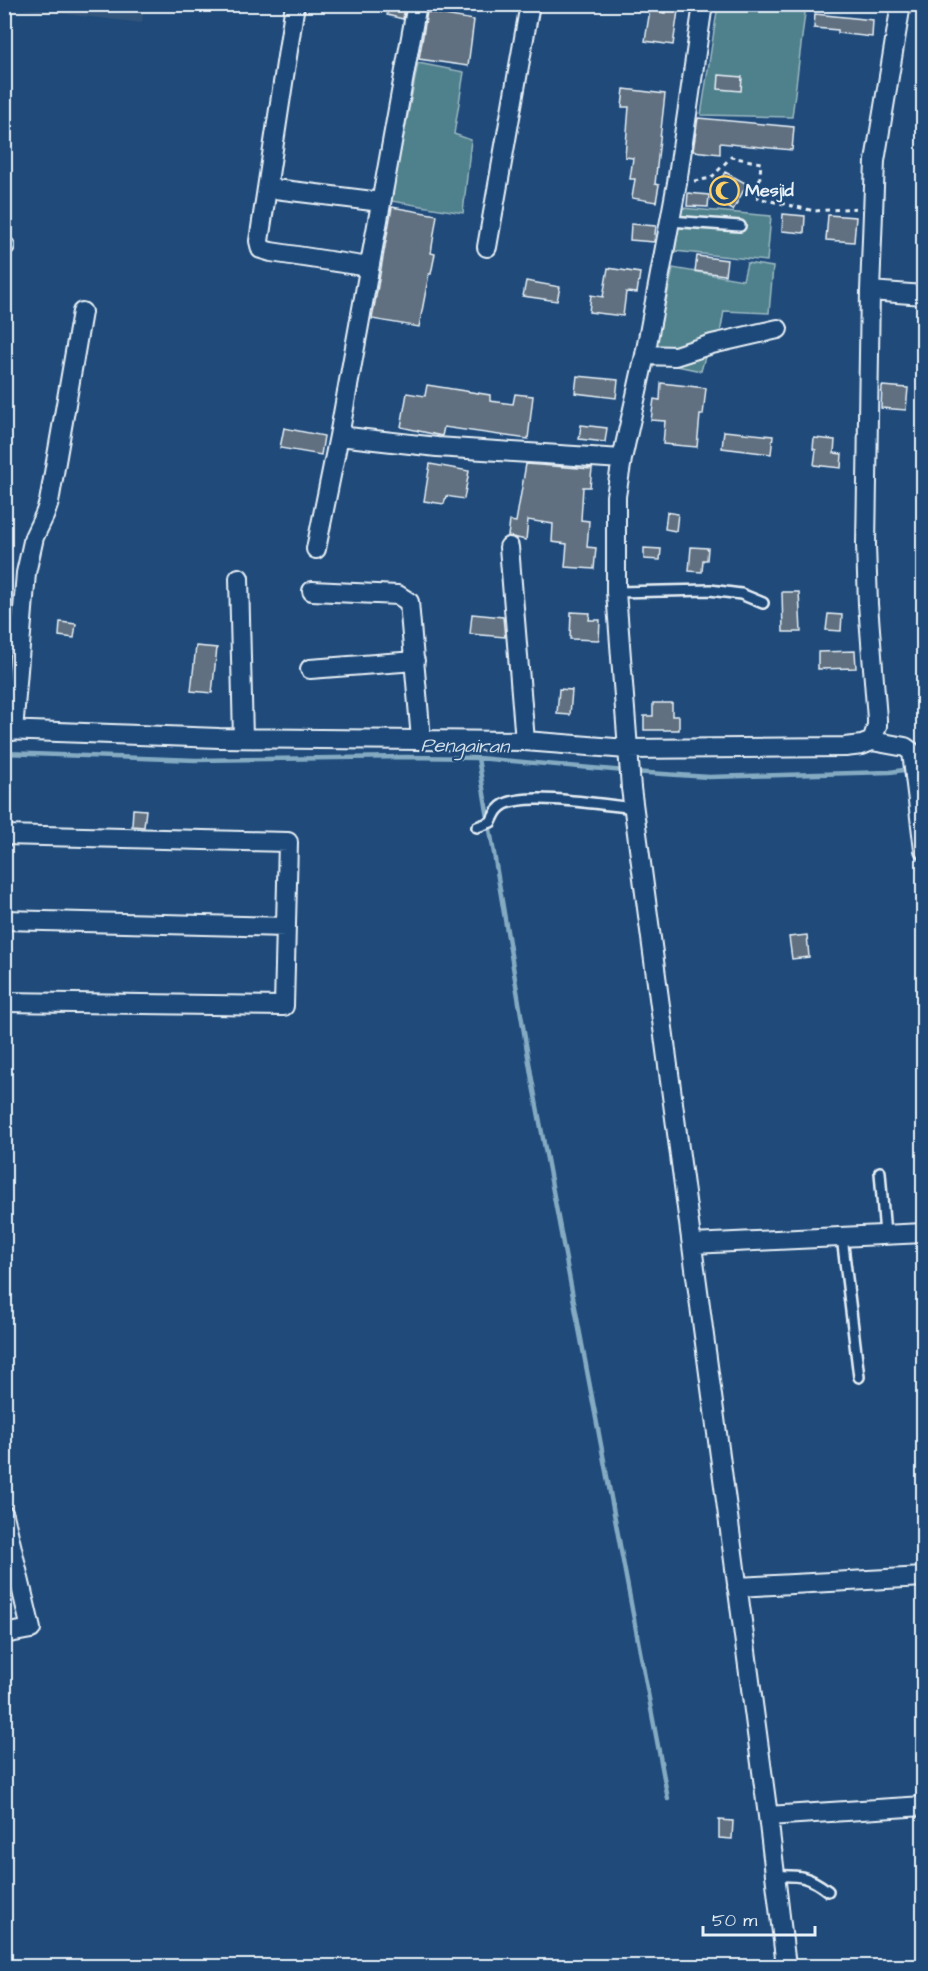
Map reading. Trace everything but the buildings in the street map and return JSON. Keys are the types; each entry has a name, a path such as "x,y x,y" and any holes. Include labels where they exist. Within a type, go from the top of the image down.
{"street":[{"path":"295,4 259,242 261,249 369,267"},
{"path":"316,549 339,436 417,4"},
{"path":"487,247 530,4"},
{"path":"704,4 677,183 616,496 616,592 631,788 786,1966"},
{"path":"872,741 877,726 866,556 873,207 875,161 901,4"},
{"path":"267,188 381,202"},
{"path":"870,291 924,295"},
{"path":"82,312 49,502 30,549 9,731 243,738 525,741 627,753 845,747 872,741 912,762"},
{"path":"645,355 666,357 682,355 712,344 778,329"},
{"path":"339,436 437,447 622,459"},
{"path":"509,547 525,741"},
{"path":"239,578 243,738"},
{"path":"312,591 399,595 407,598 411,607 421,739"},
{"path":"310,669 415,661"},
{"path":"924,742 912,762 924,850"},
{"path":"4,834 288,842 284,1006 4,1002"},
{"path":"4,920 286,927"},
{"path":"692,1244 924,1233"},
{"path":"4,1515 7,1540 32,1629 4,1634"},
{"path":"737,1587 924,1577"},
{"path":"768,1816 924,1806"}],"lane":[{"path":"670,221 740,226"},
{"path":"616,592 710,590 741,594 763,603"},
{"path":"484,824 498,808 505,804 534,798 634,808"},
{"path":"880,1172 885,1235"},
{"path":"842,1237 859,1377"},
{"path":"775,1876 806,1877 828,1891"}],"path":[{"path":"677,183 711,178 731,157 761,163 758,198 814,211 873,207"}],"shaded area":[{"path":"5,4 144,5 142,23 5,7"}],"green space":[{"path":"718,5 806,5 792,117 701,115"},
{"path":"418,63 464,72 454,134 471,140 463,213 391,201"},
{"path":"682,208 771,216 767,261 675,251"},
{"path":"747,263 773,267 769,313 724,311 717,350 706,353 701,371 653,361 673,268 743,280"}],"waterway":[{"name":"Pengairan","path":"4,753 196,760 478,758 625,771"},
{"path":"478,758 532,1080 668,1799"},
{"name":"Pengairan","path":"633,772 709,777 890,772 910,769"}],"place":[{"name":"Mesjid","path":"724,190"}]}
